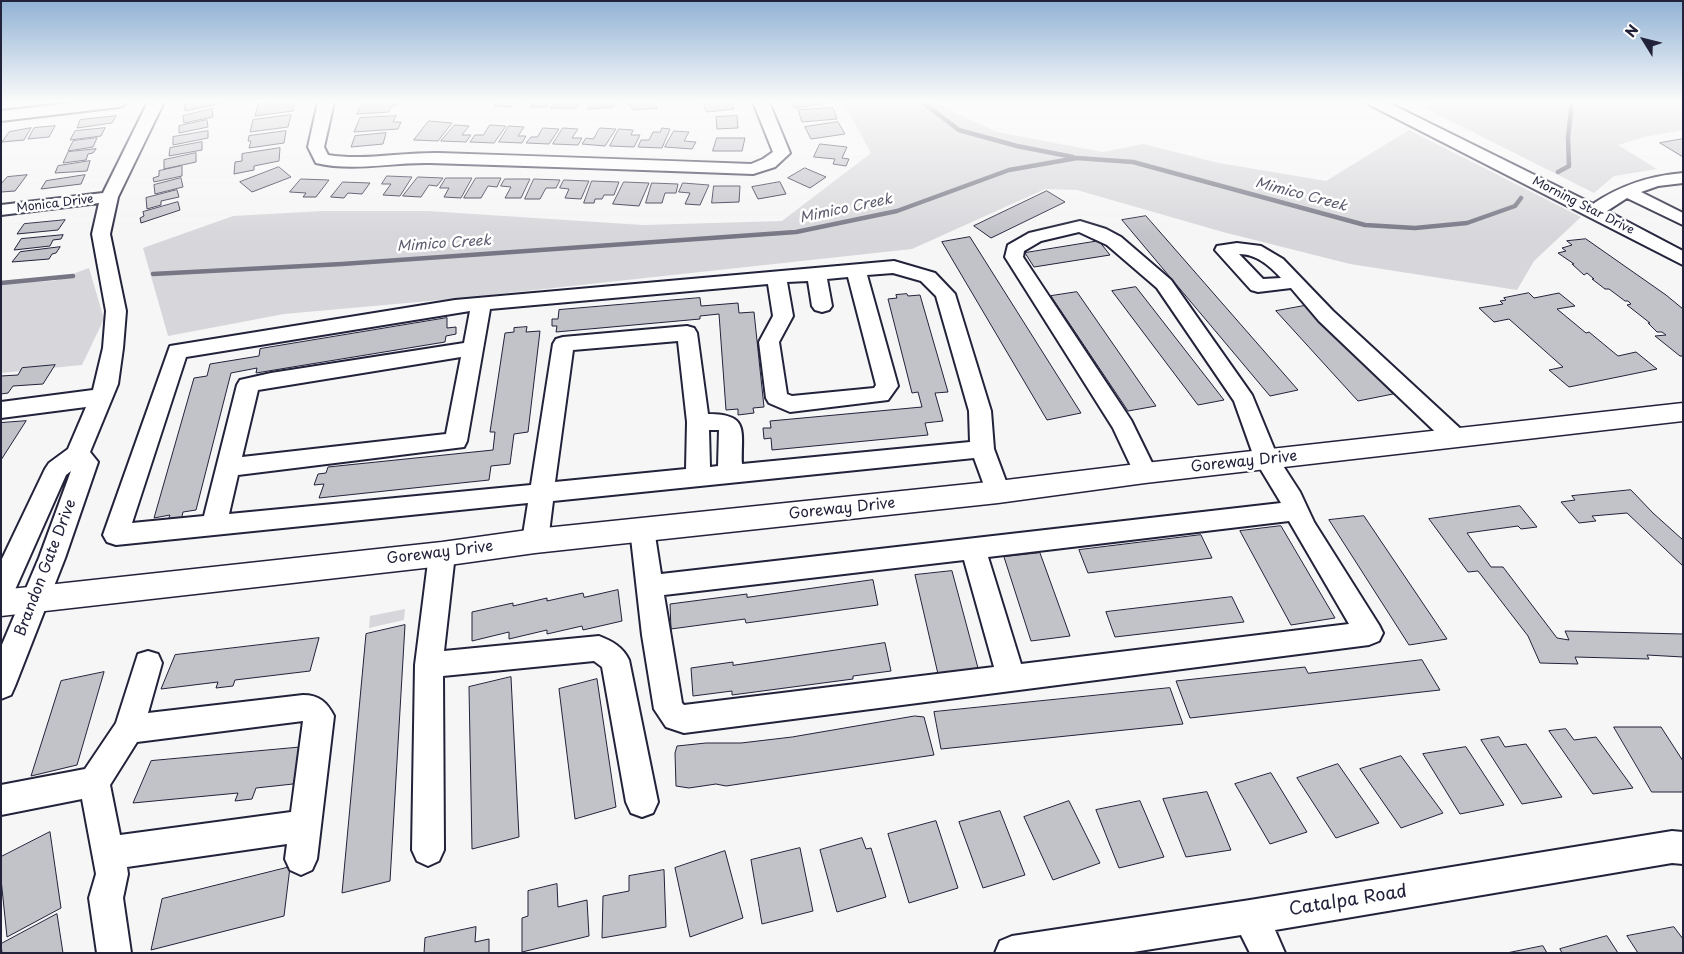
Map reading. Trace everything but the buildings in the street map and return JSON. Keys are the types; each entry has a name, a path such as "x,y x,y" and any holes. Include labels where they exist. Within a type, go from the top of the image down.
{"main road":[{"name":"Goreway Drive","path":"1,603 442,554 642,529 998,492 1145,473 1683,412"}],"street":[{"path":"77,454 107,384 113,348 116,311 101,234 109,197 134,147"},
{"path":"316,147 322,159 345,163 411,157 753,169 769,163 782,153 779,147"},
{"name":"Morning Star Drive","path":"1464,147 1594,211 1683,259"},
{"path":"1594,211 1626,190 1658,180 1683,178"},
{"path":"1658,180 1683,189"},
{"path":"1626,190 1683,220"},
{"name":"Monica Drive","path":"1,210 109,197"},
{"path":"642,529 669,709 676,716 684,719 1369,633 1267,460 1244,400 1164,284 1114,241 1100,233 1080,226 1035,237 1015,249 1014,257 1122,426 1145,473"},
{"path":"982,449 116,535 177,351 455,306 894,267 928,277 945,294 980,411 982,449 998,492"},
{"path":"776,277 782,316 769,342 777,398 790,404 880,395 887,386 856,270"},
{"path":"816,274 822,306"},
{"path":"1294,282 1333,322 1456,438"},
{"path":"228,467 456,441 481,304"},
{"path":"535,541 563,344 687,333 698,422 698,476"},
{"path":"214,526 248,385 280,378 473,348"},
{"path":"1,410 101,397"},
{"path":"698,422 722,422 730,426 730,474"},
{"name":"Brandon Gate Drive","path":"1,593 14,559 57,469 77,454 86,462 52,558 14,647 1,686"},
{"path":"650,586 1296,510"},
{"path":"973,548 1011,678"},
{"path":"428,850 429,665 442,554"},
{"path":"429,665 599,648 615,660 642,802"},
{"path":"114,953 106,898 112,874 94,782 129,729 148,664"},
{"path":"129,729 303,708 316,710 319,716 302,859"},
{"path":"1,800 94,782"},
{"path":"108,853 305,826"},
{"name":"Catalpa Road","path":"1012,953 1250,917 1653,851 1683,848"},
{"path":"1250,917 1268,953"}],"shaded area":[{"path":"867,147 1074,147 1103,152 1130,147 1153,147 1219,163 1326,181 1382,147 1442,147 1581,217 1534,261 1517,290 1350,264 1223,232 1077,190 1045,189 912,249 452,299 284,314 168,336 143,248 233,216 322,211 428,211 643,225 782,221 871,153"},
{"path":"1502,147 1620,147 1657,169 1614,176 1594,193"},
{"path":"89,268 104,319 82,365 1,373 1,283 54,281"},
{"path":"405,609 404,620 369,628 370,616"}],"waterway":[{"path":"1020,147 1073,157"},
{"name":"Mimico Creek","path":"1558,172 1569,166 1568,147"},
{"name":"Mimico Creek","path":"153,274 342,264 796,232 897,211 1009,170 1077,158 1133,162 1365,225 1415,228 1467,223 1515,206 1521,198"},
{"name":"Mimico Creek","path":"1,283 73,276"}]}
